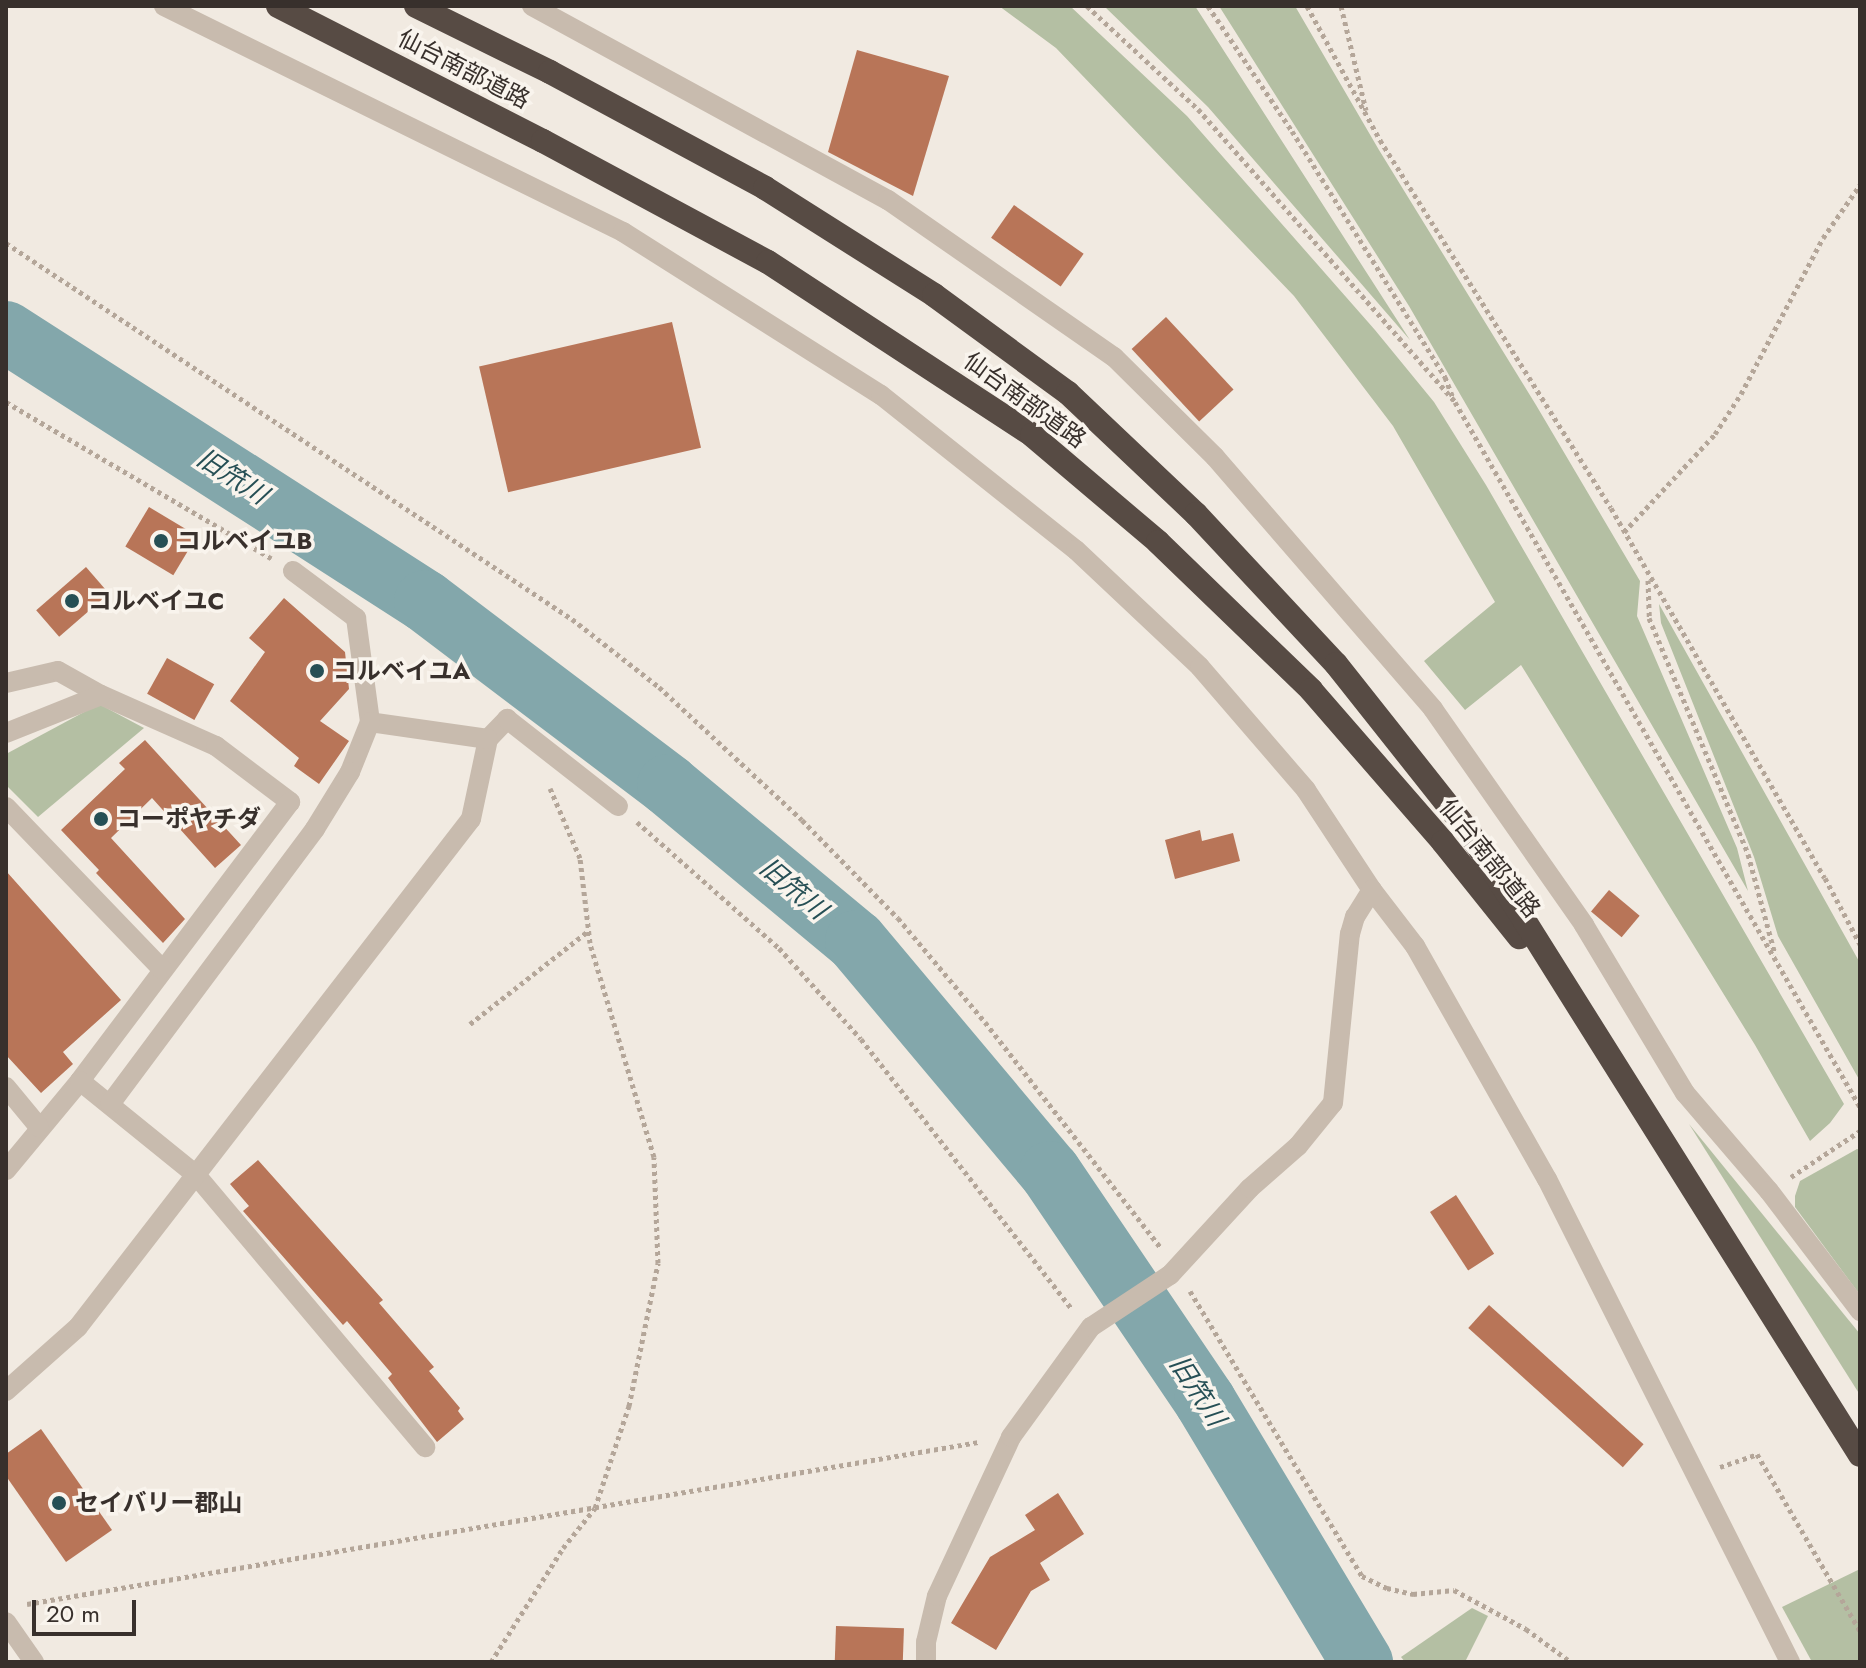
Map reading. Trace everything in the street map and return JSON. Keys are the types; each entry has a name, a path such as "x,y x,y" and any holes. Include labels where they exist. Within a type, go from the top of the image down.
{"highway":[{"name":"仙台南部道路","path":"278,6 543,141 768,262 1032,435 1158,542 1311,690 1443,842 1590,1026"},
{"name":"仙台南部道路","path":"416,6 550,72 765,188 934,295 1068,393 1196,514 1336,664 1467,829 1860,1455"}],"street":[{"path":"164,6 623,232 881,395 1076,550 1200,667 1306,790 1372,890 1415,946 1547,1179 1790,1662"},
{"path":"532,6 888,200 1114,357 1215,457 1433,709 1584,925 1685,1093 1769,1191 1860,1311"},
{"path":"117,1109 315,829 350,772 370,722 356,618 293,571"},
{"path":"6,683 58,671 101,695 216,746 290,802 80,1081 6,1170"},
{"path":"6,733 101,695"},
{"path":"370,722 481,738 507,719 618,806"},
{"path":"6,1391 78,1327 191,1170 471,819 481,738"},
{"path":"6,807 162,969"},
{"path":"926,1662 926,1642 937,1596 1011,1437 1088,1331 1173,1270 1250,1188 1298,1146 1333,1103 1350,934 1355,917 1372,890"},
{"path":"80,1081 191,1170 425,1447"},
{"path":"6,1087 39,1127"},
{"path":"6,1622 34,1662"}],"path":[{"path":"1087,6 1198,109 1455,402"},
{"path":"1208,6 1300,144 1445,377 1455,402 1860,1107"},
{"path":"1307,6 1368,116 1624,532 1825,878 1860,944"},
{"path":"1341,6 1368,116"},
{"path":"1624,532 1715,434 1741,394 1823,238 1860,185"},
{"path":"6,243 546,601 659,687 802,820 898,918 985,1022 1173,1270 1362,1576 1387,1588 1413,1594 1454,1590 1526,1629 1571,1662"},
{"path":"6,402 293,571"},
{"path":"1648,577 1649,618 1748,854 1777,963"},
{"path":"491,1662 563,1548 595,1508 629,1406 658,1263 654,1157 589,930 580,858 549,785"},
{"path":"618,806 779,948 861,1039 1088,1331"},
{"path":"470,1024 589,930"},
{"path":"1769,1191 1860,1131"},
{"path":"21,1605 1011,1437"},
{"path":"1696,1475 1757,1454 1860,1631"}],"green space":[{"path":"999,6 1070,6 1187,116 1375,330 1434,402 1486,485 1844,1104 1830,1123 1810,1141 1755,1045 1521,665 1465,710 1424,661 1495,602 1393,426 1294,296 1056,48"},
{"path":"1104,6 1195,6 1410,340 1208,107"},
{"path":"1219,6 1295,6 1379,150 1536,405 1640,581 1637,616 1737,848 1748,891 1409,306"},
{"path":"1659,604 1860,963 1860,1081 1778,936 1754,857 1661,623"},
{"path":"99,704 144,728 38,817 6,785 6,754"},
{"path":"1689,1124 1860,1334 1860,1395"},
{"path":"1860,1150 1860,1295 1795,1207 1800,1181"},
{"path":"1860,1569 1860,1662 1812,1662 1782,1607"},
{"path":"1472,1608 1488,1616 1465,1662 1405,1662 1401,1657"}],"building":[{"path":"857,50 949,76 913,196 828,152"},
{"path":"1014,205 1084,254 1061,287 991,238"},
{"path":"1166,317 1234,389 1199,421 1132,349"},
{"path":"672,322 701,448 508,492 479,367"},
{"name":"コルベイユB","path":"149,507 197,536 173,575 125,546"},
{"name":"コルベイユC","path":"86,567 109,593 59,637 36,610"},
{"path":"284,598 345,652 349,689 320,721 349,741 319,784 294,766 299,758 230,701 265,652 249,638"},
{"path":"167,658 214,684 194,720 147,694"},
{"path":"145,740 241,845 215,868 152,798 111,838 185,919 163,943 96,873 99,870 61,830 125,769 119,763"},
{"path":"1200,830 1202,841 1233,833 1240,861 1175,879 1165,840"},
{"path":"6,871 121,1000 63,1052 73,1064 41,1093 6,1055"},
{"path":"1609,890 1640,916 1622,937 1591,911"},
{"path":"258,1160 383,1300 379,1303 434,1367 429,1371 460,1408 458,1411 464,1419 437,1442 388,1378 392,1374 347,1321 343,1325 243,1211 249,1206 230,1184"},
{"path":"1456,1195 1494,1254 1468,1271 1430,1212"},
{"path":"1489,1305 1644,1444 1623,1467 1468,1328"},
{"name":"セイバリー郡山","path":"41,1429 112,1530 66,1562 6,1476 6,1454"},
{"path":"1058,1493 1084,1534 1040,1563 1050,1580 1031,1591 996,1650 951,1623 990,1557 1035,1530 1025,1515"},
{"path":"836,1626 904,1628 903,1662 835,1662"}],"waterway":[{"name":"旧笊川","path":"6,332 425,601 668,785 856,941 1050,1172 1205,1401 1362,1662"}],"place":[{"name":"コルベイユB","path":"161,541"},
{"name":"コルベイユC","path":"72,601"},
{"name":"コルベイユA","path":"317,671"},
{"name":"コーポヤチダ","path":"101,819"},
{"name":"セイバリー郡山","path":"59,1503"}]}
